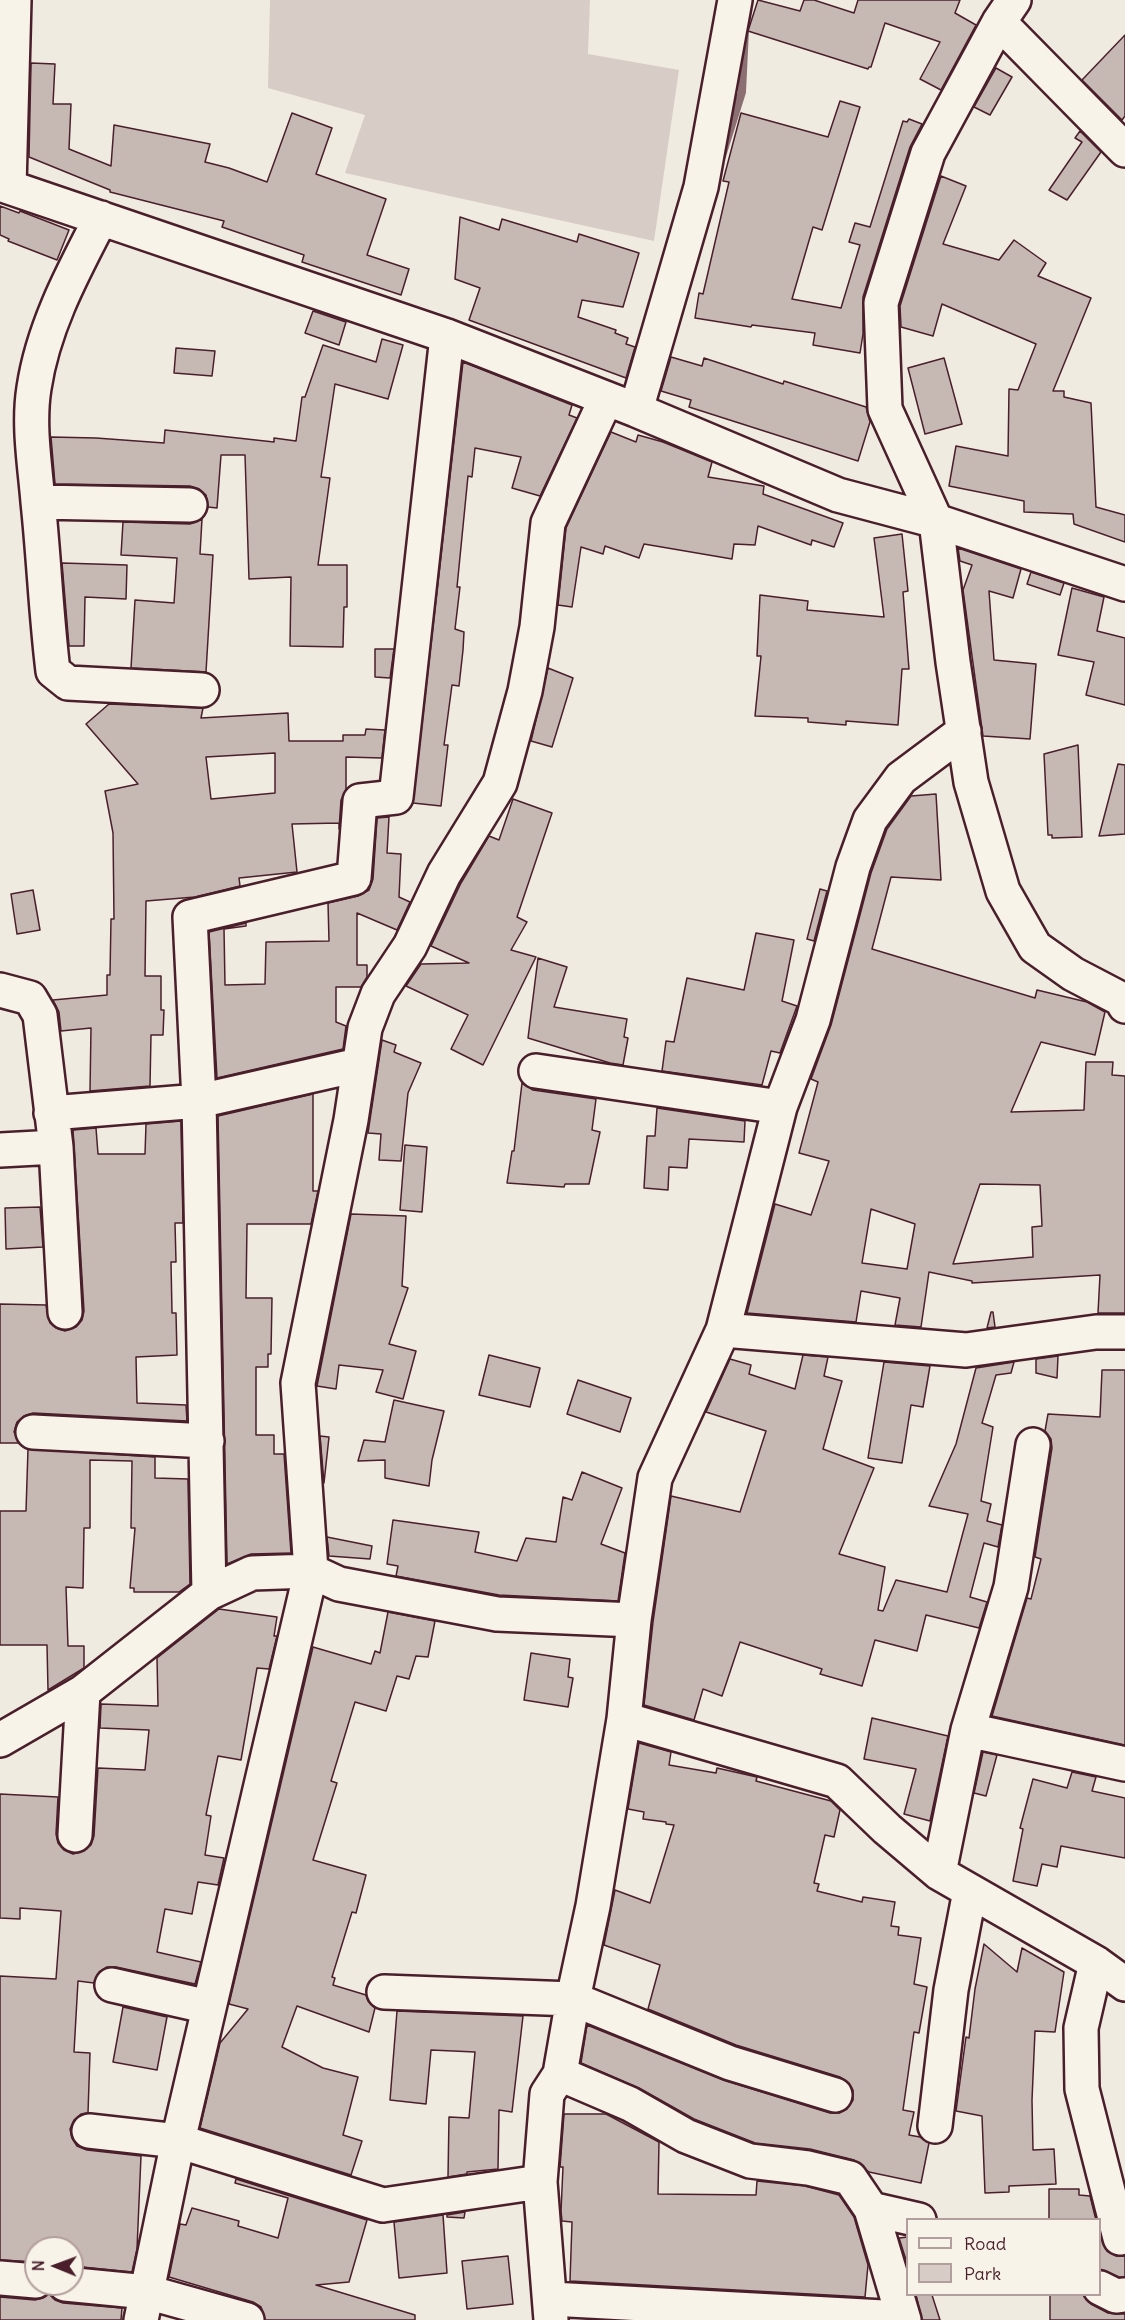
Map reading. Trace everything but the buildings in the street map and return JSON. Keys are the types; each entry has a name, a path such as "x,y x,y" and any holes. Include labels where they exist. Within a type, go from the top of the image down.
{"street":[{"path":"14,0 5,186 447,336 838,495 936,521 1125,584"},
{"path":"144,2306 178,2142 311,1571 298,1383 351,1120 365,1028 378,994 410,946 444,874 500,783 527,681 537,627 548,523 621,405 701,187 735,0"},
{"path":"1125,150 1006,11 928,153 880,303 885,409 936,521 953,662 972,782 1003,891 1035,947 1073,974 1121,999 1125,1006"},
{"path":"101,218 70,277 45,337 33,389 32,448 46,614 54,671 68,683 202,690"},
{"path":"209,1593 199,1101 190,917 354,878 360,801 396,797 447,336"},
{"path":"38,502 190,505"},
{"path":"560,2074 630,2104 686,2136 750,2162 808,2168 850,2178 871,2209 903,2319 551,2310 540,2182 547,2094 560,2074 593,1906 624,1719 634,1620 655,1478 723,1330 780,1107 813,1020 853,867 870,820 901,778 964,731"},
{"path":"0,990 30,998 40,1015 56,1147 65,1312"},
{"path":"51,1113 199,1101 358,1065"},
{"path":"536,1071 780,1107"},
{"path":"0,1150 56,1147"},
{"path":"723,1330 966,1350 1096,1332 1125,1332"},
{"path":"33,1432 207,1441"},
{"path":"939,1873 968,1730 1011,1587 1033,1445"},
{"path":"0,1740 83,1692 209,1593 252,1573 311,1571 339,1584 497,1614 634,1620"},
{"path":"75,1835 83,1692"},
{"path":"624,1719 837,1781 887,1829 939,1873 1096,1963 1125,1984"},
{"path":"968,1730 1125,1764"},
{"path":"935,2126 951,1990 970,1891"},
{"path":"1096,1963 1081,2028 1082,2089 1120,2238"},
{"path":"112,1985 209,2007"},
{"path":"384,1992 573,1999 730,2063 835,2095"},
{"path":"89,2131 178,2142 383,2205 540,2182"},
{"path":"871,2209 910,2218"},
{"path":"0,2277 24,2280"},
{"path":"1101,2288 1116,2296 1125,2295"},
{"path":"84,2289 144,2306 247,2320"}],"green space":[{"path":"270,0 590,0 588,54 679,70 654,241 345,173 365,115 268,88"}],"waterway":[{"path":"722,156 742,92 745,30"}]}
